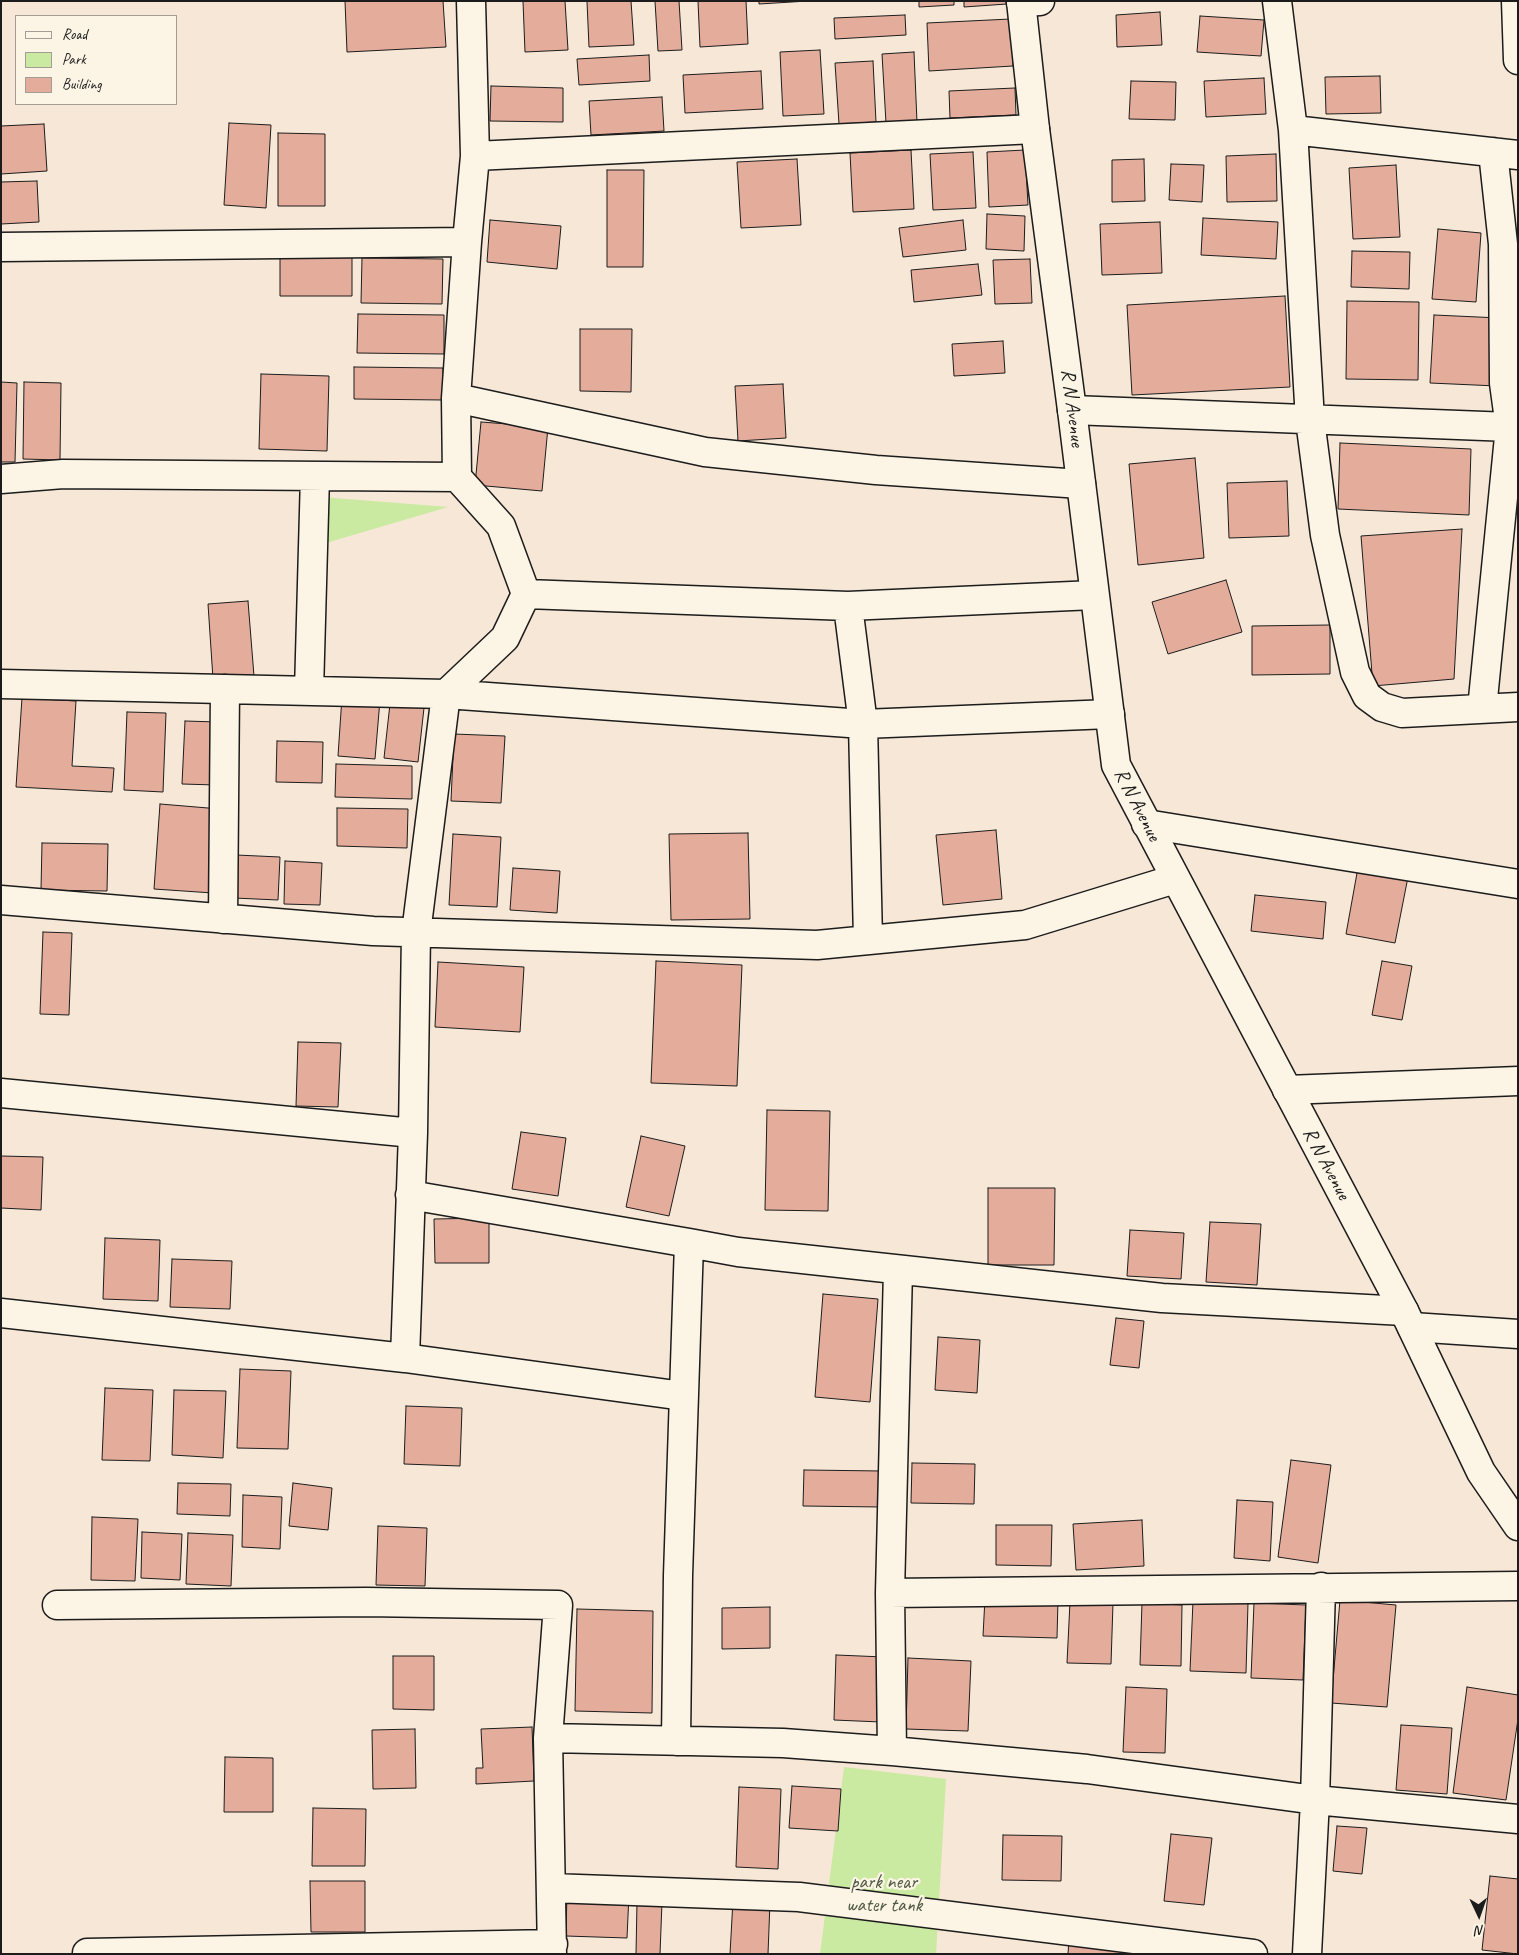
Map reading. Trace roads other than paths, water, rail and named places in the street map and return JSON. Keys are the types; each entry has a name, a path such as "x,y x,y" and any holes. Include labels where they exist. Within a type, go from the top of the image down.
{"street":[{"path":"405,1358 413,1133 416,932 446,694 505,638 526,594 500,526 457,477 456,398 475,156 471,1"},
{"path":"1021,2 1040,1"},
{"path":"1277,1 1293,130 1310,420 1327,544 1355,672 1367,696 1382,707 1402,713 1518,707"},
{"path":"1516,1 1518,60"},
{"name":"R N Avenue","path":"1021,2 1035,129 1116,765 1408,1319 1481,1472 1518,1526"},
{"path":"475,156 1035,129"},
{"path":"1293,130 1506,153 1503,244 1511,383 1510,427 1482,709"},
{"path":"1,247 467,242"},
{"path":"456,398 705,452 876,470 1081,484"},
{"path":"1072,410 1510,427"},
{"path":"1,479 63,474 457,477"},
{"path":"309,691 315,476"},
{"path":"526,594 848,606 1094,595"},
{"path":"848,606 863,724 868,940"},
{"path":"1,684 446,694 863,724 1110,714"},
{"path":"224,919 225,689"},
{"path":"1146,824 1518,884"},
{"path":"1,900 373,931 817,945 1025,925 1175,879"},
{"path":"1287,1090 1518,1081"},
{"path":"1,1093 413,1133"},
{"path":"410,1195 738,1252 1162,1298 1408,1319 1518,1334"},
{"path":"676,1741 678,1576 689,1243"},
{"path":"892,1751 890,1593 898,1270"},
{"path":"1,1313 405,1358 684,1396"},
{"path":"890,1593 1518,1586"},
{"path":"1307,1954 1315,1800 1321,1587"},
{"path":"56,1605 366,1602 558,1605 548,1738 553,1949 87,1953"},
{"path":"548,1738 783,1743 892,1751 1087,1769 1315,1800 1518,1819"},
{"path":"551,1888 799,1897 1253,1954"}],"park label":[{"name":"park near water tank","path":"884,1894"}]}
